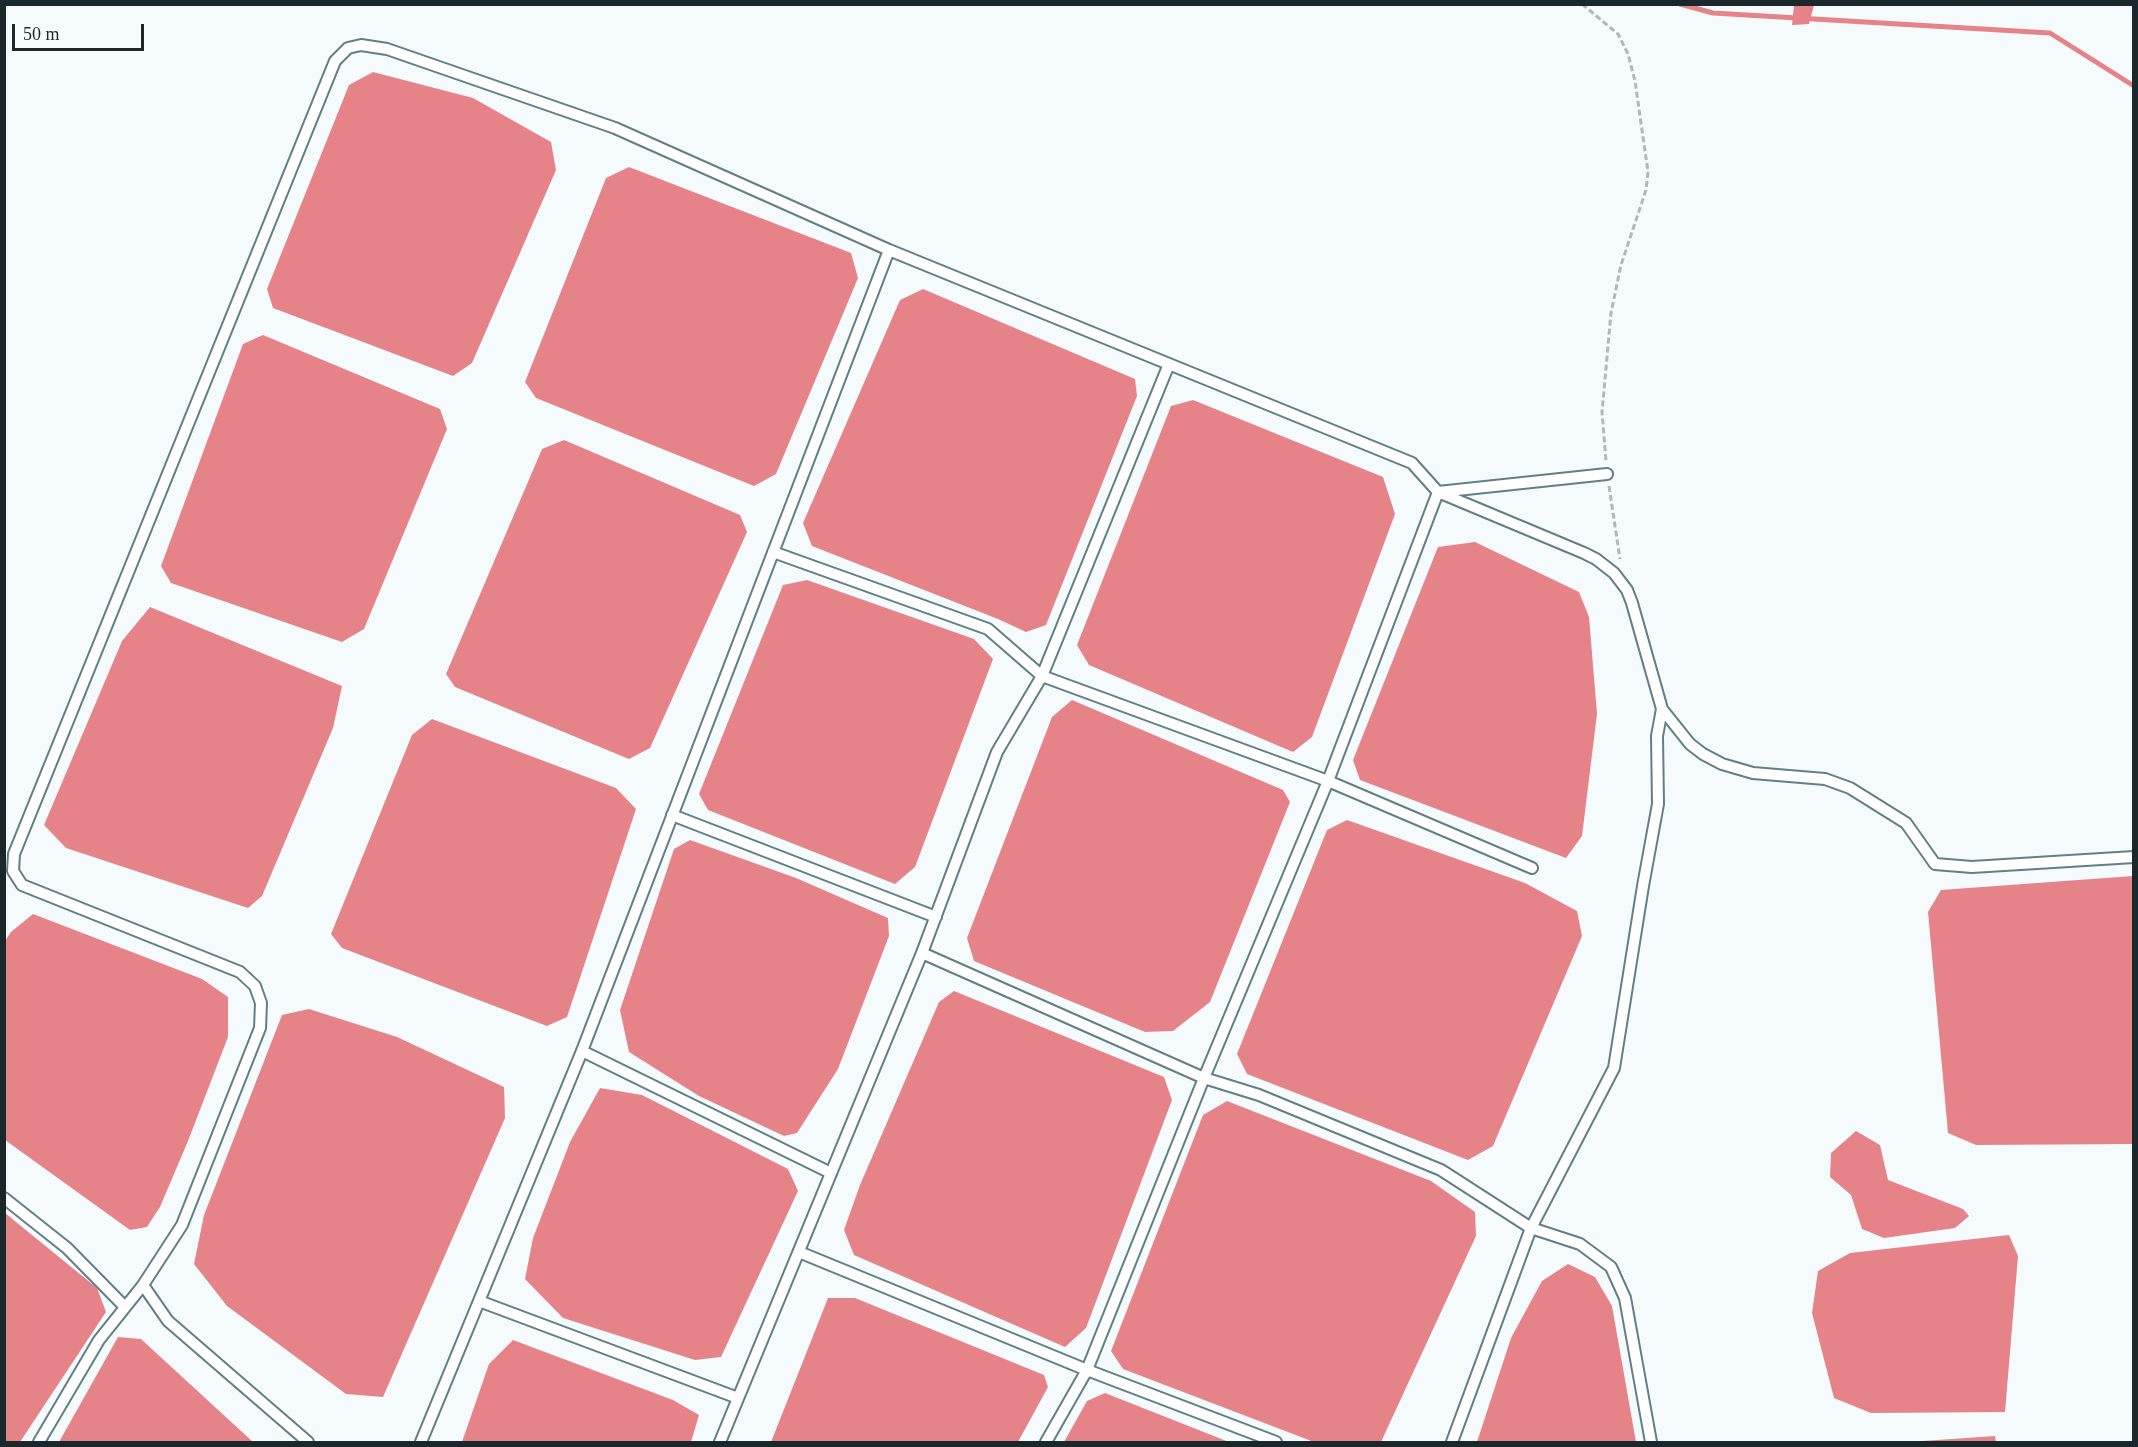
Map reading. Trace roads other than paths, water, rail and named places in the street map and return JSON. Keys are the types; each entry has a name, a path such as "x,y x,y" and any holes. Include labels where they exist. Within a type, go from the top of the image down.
{"lane":[{"path":"39,1443 99,1340 143,1286 183,1225 260,1028 261,1004 255,986 240,972 22,885 13,871 14,854 335,61 348,48 361,45 387,49 615,128 888,250 1412,463 1438,492 1596,559 1614,573 1627,590 1637,617 1662,709 1690,744 1703,754 1722,764 1753,773 1825,779 1850,788 1906,823 1935,864 1972,867 2133,857"},
{"path":"421,1443 582,1051 888,250"},
{"path":"720,1443 922,953 997,752 1042,676 1169,364"},
{"path":"1438,492 1607,474"},
{"path":"1046,1443 1088,1370 1204,1078 1328,781 1438,492"},
{"path":"773,552 988,629 1042,676 1328,781 1532,868"},
{"path":"1452,1443 1531,1228 1614,1068 1657,814 1659,784 1657,736 1662,709"},
{"path":"672,815 936,917"},
{"path":"922,953 1204,1078 1259,1095 1441,1170 1531,1228 1580,1244 1611,1267 1625,1298 1651,1443"},
{"path":"582,1051 831,1173"},
{"path":"4,1198 67,1248 125,1307"},
{"path":"799,1252 1088,1370 1276,1443"},
{"path":"143,1286 168,1321 308,1443"},
{"path":"479,1301 738,1398"}],"waterway":[{"path":"1680,4 1713,13 2050,33 2134,86"}]}
